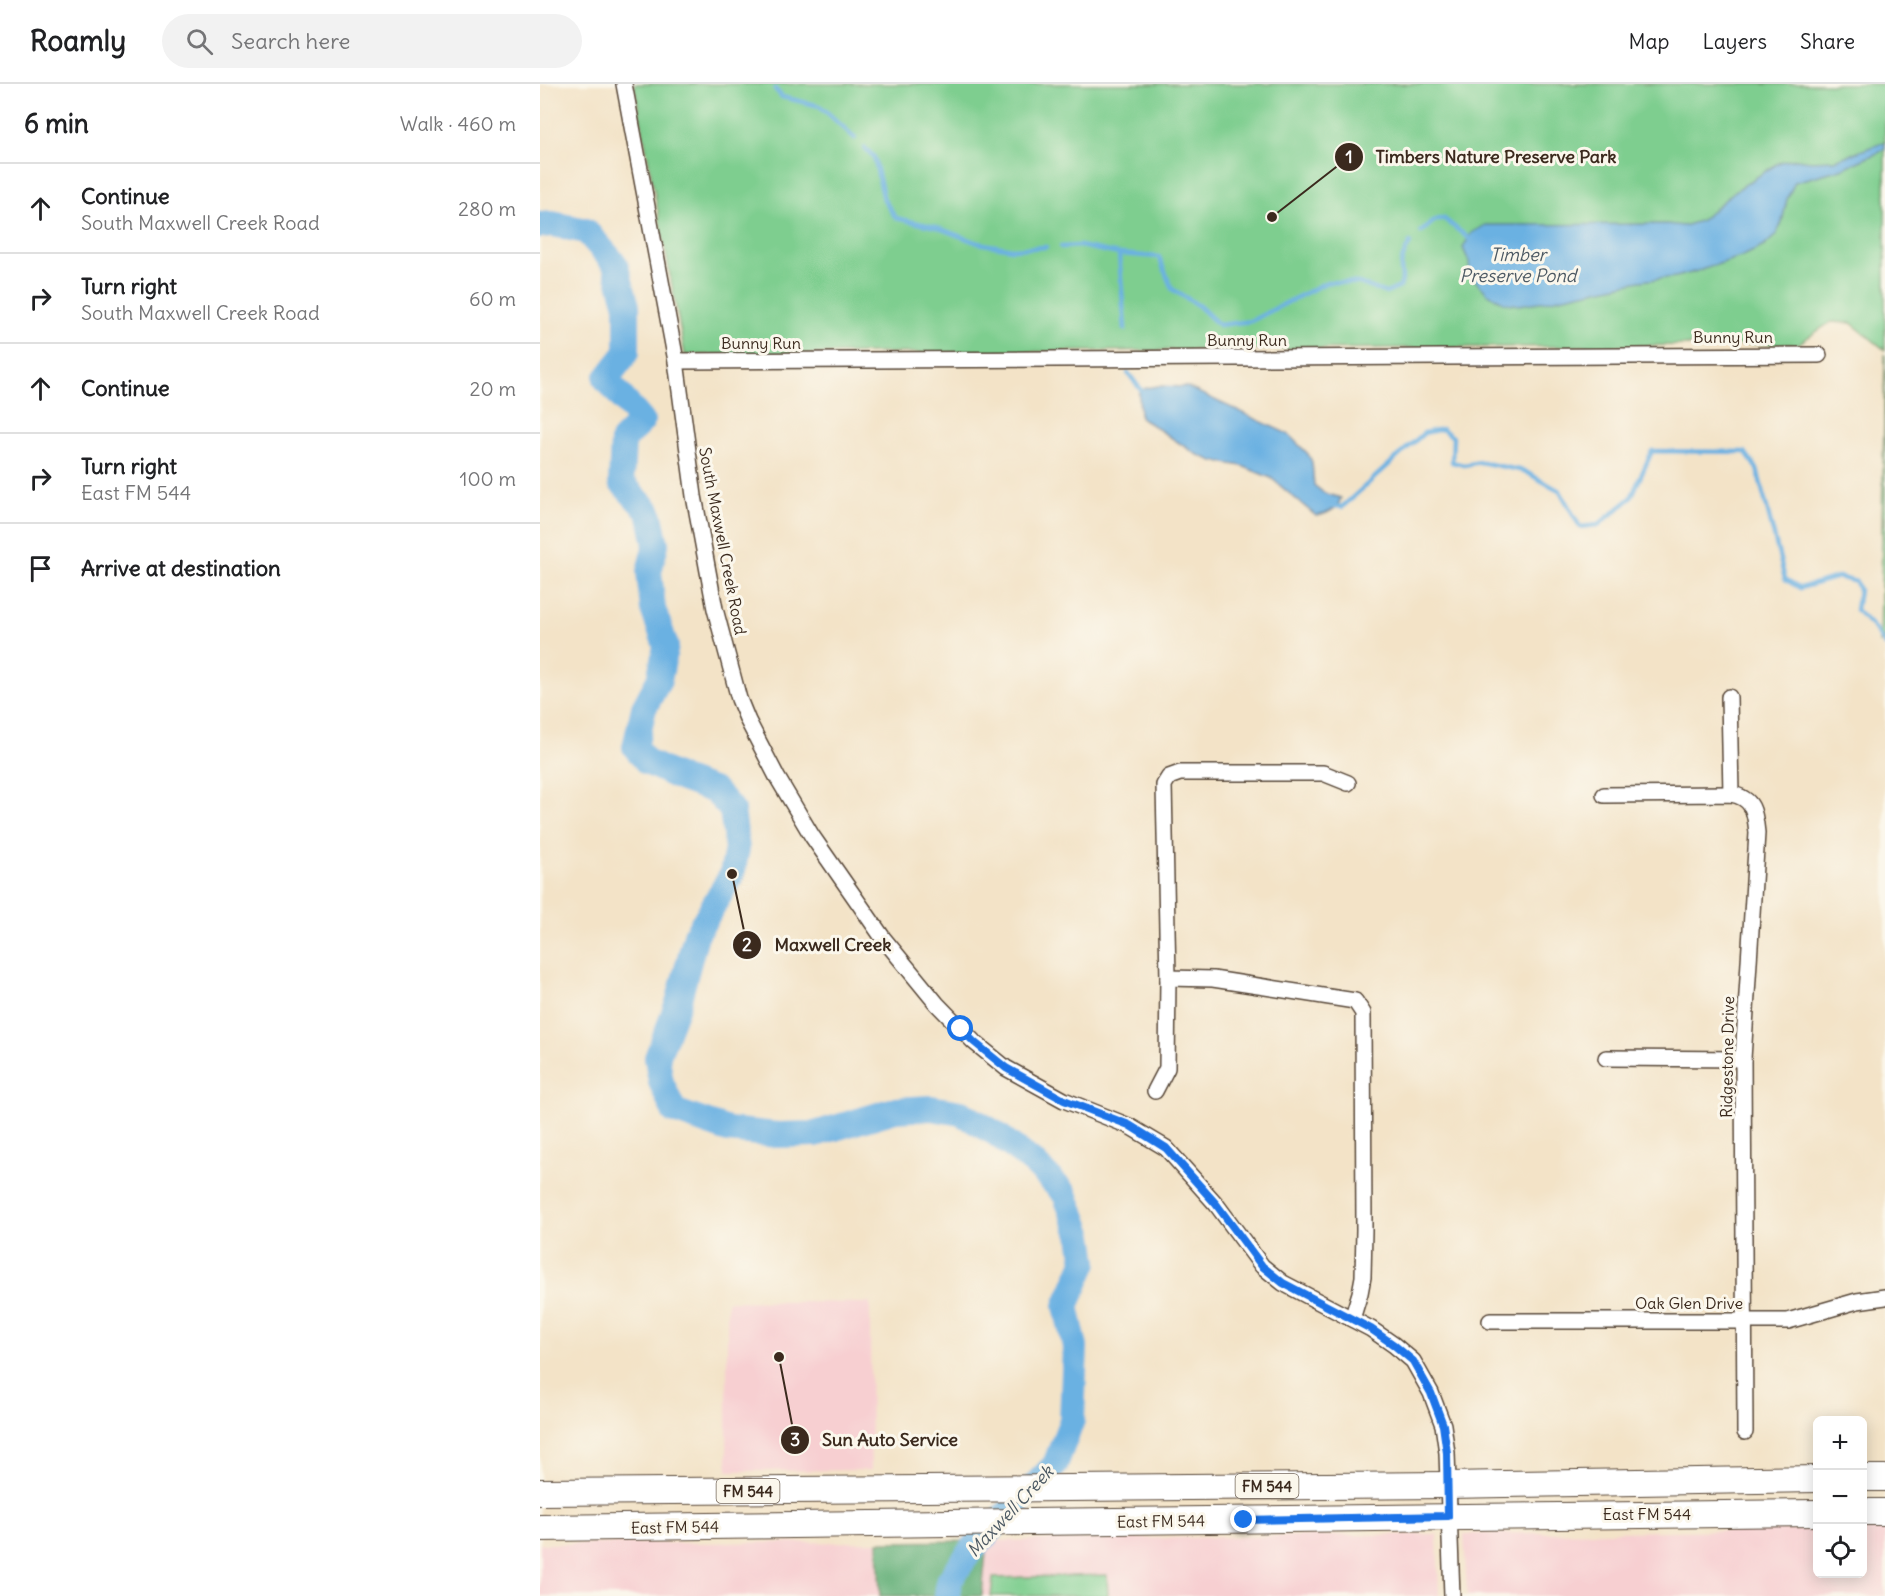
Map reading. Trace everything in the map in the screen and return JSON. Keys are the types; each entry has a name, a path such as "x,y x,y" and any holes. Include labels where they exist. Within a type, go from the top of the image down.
{"main road":[{"path":"1867,1478 1885,1478"},
{"name":"East FM 544","path":"540,1492 956,1490 1813,1479"},
{"path":"1867,1512 1885,1512"},
{"name":"East FM 544","path":"540,1528 1813,1513"}],"street":[{"name":"South Maxwell Creek Road","path":"624,84 676,361 694,496 715,609 739,699 767,758 812,836 883,938 937,1004 974,1042 1006,1068 1064,1100 1129,1125 1166,1148 1216,1204 1262,1266 1283,1283 1371,1329 1413,1361 1422,1375 1443,1425 1447,1453 1452,1596"},
{"name":"Bunny Run","path":"676,361 1819,355"},
{"path":"1604,795 1731,794 1730,697"},
{"path":"1155,1091 1167,1068 1168,978 1164,785 1169,777 1180,773 1323,773 1348,783"},
{"name":"Ridgestone Drive","path":"1731,794 1740,796 1751,805 1755,812 1757,833 1743,1059 1745,1432"},
{"path":"1168,978 1213,979 1355,1001 1363,1013 1363,1265 1360,1293 1352,1319"},
{"path":"1606,1058 1743,1059"},
{"name":"Oak Glen Drive","path":"1490,1321 1788,1321 1857,1300 1885,1297"}],"shaded area":[{"path":"727,1301 870,1303 871,1470 727,1471"},
{"path":"1867,1528 1885,1528 1885,1596 1467,1596 1464,1534 1813,1529 1813,1578 1867,1578"},
{"path":"1437,1534 1439,1596 982,1596 987,1541"},
{"path":"878,1542 880,1596 540,1596 540,1544"}],"green space":[{"path":"634,84 1885,84 1885,350 1851,323 1831,322 1798,344 685,355"},
{"path":"1885,354 1885,643 1880,643"},
{"path":"987,1541 982,1596 880,1596 878,1542"},
{"path":"1107,1575 1108,1596 991,1596 993,1578"}],"water":[{"name":"Timber Preserve Pond","path":"1885,142 1885,148 1880,152 1841,169 1795,182 1776,235 1764,246 1743,256 1698,271 1519,305 1505,303 1488,294 1470,275 1469,262 1463,248 1471,233 1485,225 1667,224 1683,226 1700,221 1735,191 1780,162 1796,159 1835,160"},
{"path":"1187,387 1288,434 1308,454 1312,462 1314,485 1324,493 1341,498 1335,508 1316,516 1271,478 1242,466 1213,461 1196,454 1140,417 1139,393 1146,388"}],"waterway":[{"path":"775,89 782,97 820,106 855,138"},
{"path":"865,148 874,157 884,200 896,218 936,227 978,243 1012,249 1046,247"},
{"path":"1421,232 1434,221 1443,218 1472,241"},
{"name":"Maxwell Creek","path":"540,225 552,224 586,231 615,264 627,306 627,352 606,379 642,421 623,440 621,482 649,512 656,544 649,572 653,609 666,646 659,680 644,708 635,747 647,762 682,779 715,791 732,810 737,849 732,874 696,935 678,1003 657,1058 661,1082 674,1111 728,1130 778,1135 815,1134 895,1110 931,1108 961,1113 995,1133 1035,1164 1065,1194 1081,1236 1085,1262 1066,1306 1075,1347 1072,1420 1055,1465 971,1550 949,1581 947,1596"},
{"path":"1119,254 1159,257 1172,289 1199,306 1219,325 1251,321 1327,282 1359,283 1386,293 1400,287 1402,261 1410,243"},
{"path":"1061,247 1080,246 1119,254 1125,329"},
{"path":"1128,373 1145,395"},
{"path":"1330,505 1342,507 1424,433 1442,429 1453,437 1452,462 1464,465 1480,462 1524,471 1560,491 1580,527 1598,525 1631,498 1652,451 1745,452 1757,469 1785,579 1800,588 1838,577 1856,582 1859,590 1856,610 1875,629 1885,645"}],"place":[{"name":"Timbers Nature Preserve Park","path":"1272,217"},
{"name":"Maxwell Creek","path":"732,874"},
{"name":"Sun Auto Service","path":"779,1357"}],"route":[{"path":"961,1029 1006,1068 1064,1100 1129,1125 1166,1148 1216,1204 1262,1266 1283,1283 1371,1329 1413,1361 1422,1375 1443,1425 1447,1453 1448,1516 1244,1520"}]}
